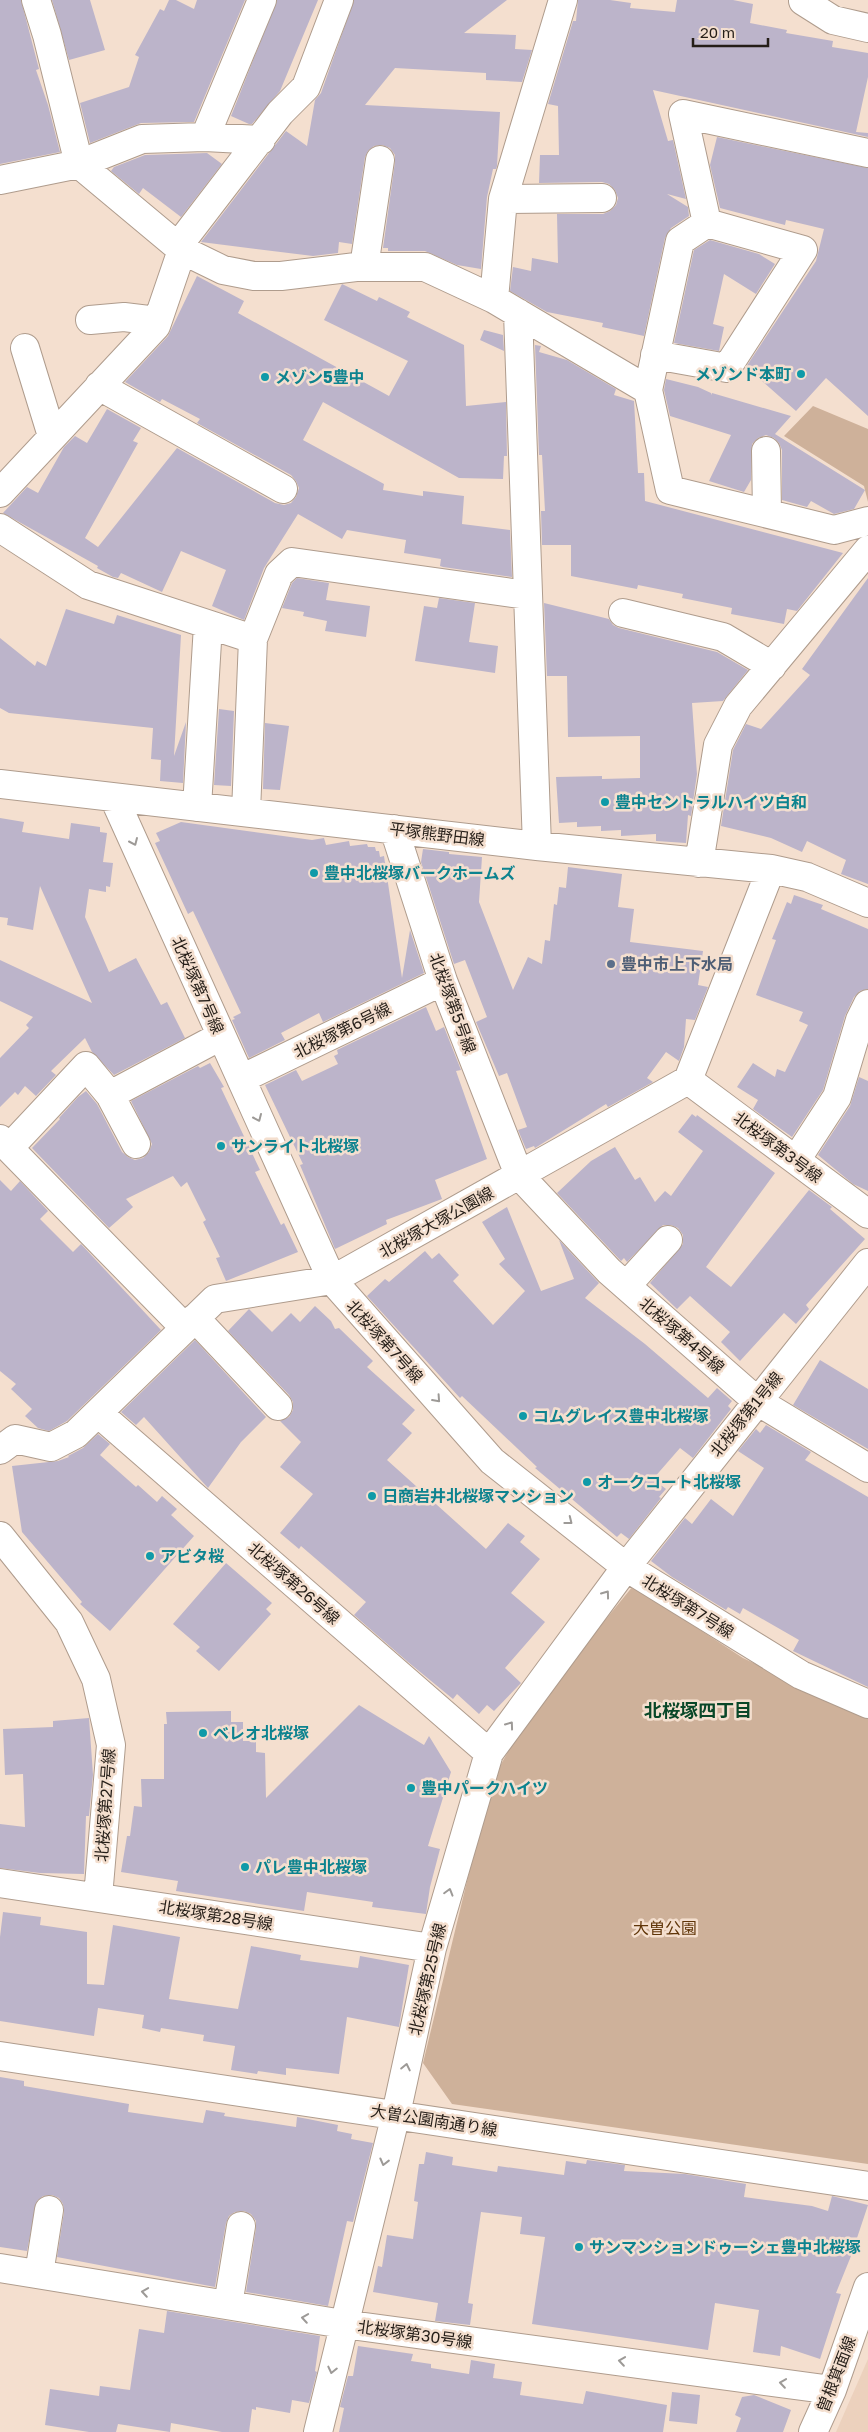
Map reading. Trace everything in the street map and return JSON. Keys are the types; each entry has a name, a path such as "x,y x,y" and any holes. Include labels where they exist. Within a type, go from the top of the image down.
{"street":[{"path":"36,0 79,164 180,248 223,270 254,276 281,276 364,267 425,267 494,299 648,390"},
{"path":"205,137 262,0"},
{"path":"0,493 156,326 180,248 280,114 306,87 339,0"},
{"path":"494,299 503,199 563,0"},
{"path":"802,0 833,20 868,28"},
{"path":"707,223 684,114 868,153"},
{"path":"0,180 79,164 142,139 205,137 261,140"},
{"path":"364,267 380,160"},
{"path":"503,199 602,198"},
{"path":"655,355 727,368 803,250 707,223 680,241 655,355 648,390 670,490 834,530 868,521"},
{"path":"518,313 537,846"},
{"path":"90,320 124,317 157,321"},
{"path":"25,348 52,436"},
{"path":"99,386 283,489"},
{"path":"766,451 767,514"},
{"path":"0,528 88,585 253,639"},
{"path":"699,862 718,745 738,706 868,550"},
{"path":"246,812 250,658 253,639 279,574 292,562 527,595"},
{"path":"623,613 722,637 772,666"},
{"path":"197,807 208,625"},
{"name":"平塚熊野田線","path":"8,788 246,812 537,846 771,870 807,877 868,903"},
{"name":"北桜塚第7号線","path":"114,798 332,1280 492,1461 626,1567 801,1675 868,1704"},
{"name":"北桜塚第5号線","path":"394,829 442,981 519,1175"},
{"path":"688,1080 771,870"},
{"name":"北桜塚第6号線","path":"241,1080 442,981"},
{"path":"796,1160 836,1096 860,1020 868,1004"},
{"path":"110,1096 221,1036"},
{"path":"136,1144 110,1096 86,1066 5,1144 278,1406"},
{"name":"北桜塚第3号線","path":"688,1080 868,1214"},
{"name":"北桜塚大塚公園線","path":"2,1442 15,1439 51,1447 76,1434 215,1299 332,1280 688,1080"},
{"name":"北桜塚第4号線","path":"519,1175 609,1271 757,1401 868,1468"},
{"path":"626,1286 668,1240"},
{"name":"北桜塚第1号線","path":"626,1567 868,1263"},
{"name":"北桜塚第26号線","path":"98,1413 489,1753"},
{"name":"北桜塚第27号線","path":"0,1536 69,1622 96,1679 111,1745 98,1897"},
{"name":"北桜塚第25号線","path":"318,2432 396,2114 432,1948 489,1753 626,1567"},
{"name":"北桜塚第28号線","path":"0,1883 432,1948"},
{"name":"大曽公園南通り線","path":"0,2056 868,2186"},
{"path":"39,2274 49,2210"},
{"path":"228,2305 241,2226"},
{"name":"北桜塚第30号線","path":"0,2268 343,2324 832,2390"},
{"name":"曽根箕面線","path":"813,2432 832,2390 868,2287"}],"shaded area":[{"path":"868,2359 868,2432 836,2432"}],"green space":[{"path":"813,406 868,429 868,502 864,486 784,436"},
{"name":"大曽公園","path":"633,1586 743,1658 868,1717 868,2164 452,2104 423,2063 491,1782 531,1711"}],"building":[{"path":"0,0 21,0 39,69 36,70 48,105 60,152 0,164"},
{"path":"52,0 90,0 105,50 69,60"},
{"path":"169,0 176,0 194,9 197,0 245,0 194,122 141,123 90,143 80,103 129,87 139,57 135,55 160,9 164,11"},
{"path":"277,0 318,0 280,91 252,124 249,124 231,116"},
{"path":"354,0 507,0 464,33 516,35 515,49 532,50 522,82 486,80 486,73 395,68 365,105 500,112 497,166 496,169 493,169 487,197 481,269 457,265 425,251 388,251 388,248 383,248 395,155 390,148 382,145 374,146 365,157 352,244 339,242 338,253 313,256 201,242 286,131 307,146 315,100 321,93"},
{"path":"578,0 610,0 631,3 630,8 675,12 677,0 733,0 753,4 750,23 787,30 786,33 833,41 832,47 868,53 868,77 856,132 868,133 868,137 653,90 668,141 673,140 686,199 667,194 688,207 689,216 671,228 665,238 644,336 602,327 603,323 547,312 510,291 513,267 531,271 532,258 558,263 557,214 603,214 610,211 616,205 618,198 615,190 609,184 602,182 539,183 540,155 559,155 558,106 548,104 573,21 576,21"},
{"path":"717,137 868,168 868,416 826,378 796,411 746,367 816,261 824,229 786,220 785,225 720,208 710,165"},
{"path":"207,153 222,164 181,217 143,188 139,194 111,171 114,167 145,155"},
{"path":"710,240 759,254 775,264 756,294 724,274 713,324 724,327 719,351 674,343 694,250"},
{"path":"197,276 244,301 238,313 389,396 408,361 324,320 342,284 377,301 379,297 410,312 407,317 464,345 466,406 506,402 507,456 504,456 503,479 459,478 323,402 303,440 384,484 383,490 423,496 423,491 464,496 462,524 510,530 512,577 440,566 441,559 404,553 406,540 347,530 342,539 298,514 264,568 244,620 212,606 226,570 181,551 162,592 121,573 118,578 113,577 97,568 98,566 3,513 27,487 38,493 64,447 75,436 87,443 107,409 141,428 133,441 138,443 85,538 98,547 177,448 275,503 284,505 291,503 296,497 299,488 291,475 197,423 200,419 162,399 160,402 125,382 168,336"},
{"path":"484,330 503,335 504,351 480,340"},
{"path":"535,345 541,346 539,352 567,360 616,389 614,395 634,401 638,473 644,473 645,501 843,553 797,611 787,609 784,624 731,614 732,608 682,598 683,594 638,585 637,589 571,576 571,545 542,545 541,511 545,511 542,455 539,455"},
{"path":"666,379 698,387 711,393 711,395 712,393 791,416 775,434 865,490 854,509 834,514 811,501 807,507 782,500 782,450 774,438 766,435 758,438 752,444 751,480 744,492 709,481 731,435 670,416 664,390"},
{"path":"297,578 329,583 326,600 370,606 366,637 325,631 327,621 303,616 304,612 282,608 292,583"},
{"path":"868,578 868,884 841,874 846,860 807,841 802,852 771,838 721,826 733,750 746,724 761,729 810,675 802,669"},
{"path":"439,598 475,603 469,642 498,646 495,673 415,661 424,606 437,608"},
{"path":"544,603 609,619 613,625 619,628 717,652 748,670 723,701 692,703 697,774 691,816 688,815 686,843 656,841 656,834 621,836 621,830 601,831 601,826 577,827 577,822 559,823 556,777 602,776 602,779 640,778 640,736 568,737 567,676 547,676"},
{"path":"66,609 114,624 117,615 181,635 174,756 186,722 183,783 160,781 161,760 151,759 153,728 9,713 0,708 0,638 35,666 37,661 46,666"},
{"path":"219,709 234,711 231,786 214,785"},
{"path":"265,723 289,726 280,790 263,789"},
{"path":"0,818 24,822 22,832 69,839 71,823 100,827 100,832 107,833 103,862 113,863 110,887 106,886 106,892 89,889 85,917 109,972 136,958 161,1005 167,1002 185,1038 114,1075 92,1052 85,1038 51,1071 56,1075 36,1096 25,1086 18,1095 15,1092 0,1107 0,1058 29,1028 26,1025 33,1017 0,1001 0,960 92,1003 40,886 33,930 7,925 8,918 0,917"},
{"path":"181,822 312,840 324,838 326,845 349,841 350,846 367,844 368,847 375,847 376,851 379,851 380,857 384,856 402,978 410,930 424,973 323,1022 319,1013 281,1033 285,1040 249,1058 232,1020 235,1019 233,1017 241,1013 193,911 188,914 155,843 160,841 156,833"},
{"path":"423,849 482,857 479,902 513,990 528,957 542,964 545,940 550,941 554,904 557,905 559,887 566,888 568,867 622,874 618,907 634,909 630,942 703,951 698,985 708,987 695,1020 686,1019 684,1047 679,1061 666,1052 647,1078 653,1082 608,1107 606,1104 535,1148 534,1146 526,1149 518,1130 527,1127 507,1073 499,1076 476,1022 487,1017 465,960 454,964 421,862"},
{"path":"794,895 823,905 821,909 868,929 868,989 860,991 854,997 845,1016 823,1090 792,1137 753,1109 758,1100 737,1087 753,1063 775,1077 777,1069 785,1072 808,1025 799,1021 803,1012 756,995 776,940 772,939 787,902 791,904"},
{"path":"426,1007 436,1031 444,1027 461,1070 456,1071 487,1159 435,1180 442,1199 386,1220 387,1224 335,1249 300,1165 303,1164 265,1085 296,1070 302,1081 338,1064 334,1056 338,1054 337,1050"},
{"path":"210,1063 224,1087 221,1088 260,1170 255,1172 281,1225 284,1223 298,1252 226,1281 216,1258 220,1257 203,1222 206,1220 187,1182 181,1187 173,1176 126,1199 133,1207 109,1228 32,1148 78,1097 86,1091 97,1104 122,1152 135,1160 143,1158 149,1152 152,1144 131,1101 198,1066 200,1068"},
{"path":"859,1077 868,1081 868,1191 853,1184 818,1155 850,1106"},
{"path":"692,1114 696,1117 697,1115 775,1173 706,1267 731,1287 809,1190 832,1207 830,1209 865,1239 806,1305 809,1309 796,1324 784,1313 740,1361 721,1342 730,1332 690,1296 677,1309 650,1283 683,1244 683,1235 678,1228 671,1225 663,1225 627,1262 624,1258 621,1261 557,1193 591,1161 615,1147 635,1180 640,1177 655,1202 665,1191 671,1196 703,1151 678,1132"},
{"path":"0,1180 11,1191 20,1181 48,1211 40,1219 73,1252 81,1244 161,1330 67,1421 49,1431 38,1428 25,1416 32,1409 11,1389 16,1384 0,1371"},
{"path":"507,1207 541,1291 574,1279 559,1240 599,1283 585,1298 645,1344 708,1398 717,1388 732,1401 728,1406 731,1409 693,1458 680,1448 653,1479 666,1489 629,1539 621,1533 617,1537 535,1468 537,1467 462,1396 460,1398 367,1296 385,1279 389,1282 425,1251 432,1259 439,1253 459,1275 453,1281 493,1325 525,1291 499,1264 505,1259 482,1222"},
{"path":"315,1306 331,1321 335,1329 339,1328 373,1361 367,1367 415,1410 402,1424 412,1433 387,1460 486,1549 508,1523 525,1536 520,1542 540,1559 511,1593 545,1622 505,1668 521,1683 494,1711 487,1705 479,1714 457,1694 453,1699 408,1662 354,1615 366,1602 301,1546 299,1549 280,1533 313,1494 280,1467 301,1442 280,1421 289,1417 293,1410 293,1402 289,1395 228,1331 249,1309 272,1332 291,1313 300,1322"},
{"path":"195,1340 266,1417 241,1442 208,1488 144,1417 136,1425 121,1412"},
{"path":"820,1360 868,1389 868,1449 793,1405"},
{"path":"766,1425 811,1452 805,1460 868,1497 868,1687 793,1651 799,1640 743,1608 740,1614 728,1607 726,1610 672,1577 651,1561 685,1518 692,1524 711,1499 733,1516 764,1468 738,1451 756,1429 760,1433"},
{"path":"98,1434 110,1444 100,1455 136,1487 138,1485 157,1502 162,1496 177,1509 171,1515 194,1536 110,1631 80,1604 82,1602 22,1532 12,1466 58,1461 69,1457 83,1448"},
{"path":"226,1563 272,1603 266,1609 271,1614 219,1671 196,1651 200,1647 173,1624"},
{"path":"359,1705 424,1745 429,1736 451,1772 428,1846 440,1849 430,1887 426,1914 372,1907 373,1902 307,1892 304,1911 176,1891 178,1881 121,1872 127,1836 130,1836 134,1806 142,1807 141,1779 164,1779 164,1724 167,1724 166,1712 231,1711 231,1722 243,1722 243,1741 256,1741 256,1752 265,1753 266,1798"},
{"path":"89,1718 93,1775 89,1816 86,1816 84,1874 40,1873 0,1868 0,1824 25,1827 23,1774 5,1775 3,1729 53,1727 53,1721"},
{"path":"3,1912 41,1917 40,1925 87,1932 87,1984 104,1985 113,1925 180,1937 169,1999 238,2009 251,1946 301,1955 300,1960 358,1968 360,1956 409,1965 399,2027 347,2017 339,2074 286,2068 286,2075 258,2071 257,2074 231,2070 235,2046 203,2041 204,2035 161,2028 160,2032 142,2028 144,2015 98,2008 94,2036 0,2021 0,1937"},
{"path":"0,2077 24,2081 24,2086 129,2104 128,2112 203,2123 206,2110 225,2113 224,2116 296,2127 297,2117 338,2125 337,2131 352,2134 351,2139 373,2143 353,2222 347,2221 328,2306 246,2292 256,2221 251,2214 244,2211 235,2212 229,2216 226,2223 215,2287 57,2257 64,2212 63,2204 59,2198 52,2195 43,2196 37,2201 27,2251 0,2247"},
{"path":"426,2152 453,2157 452,2165 497,2172 498,2166 564,2175 566,2161 586,2164 587,2160 625,2165 624,2171 685,2174 746,2184 744,2197 812,2206 828,2211 832,2196 868,2205 836,2293 841,2294 820,2359 781,2346 780,2356 753,2352 759,2310 715,2303 708,2350 532,2324 545,2237 520,2234 522,2217 481,2212 468,2303 473,2304 470,2325 435,2321 438,2303 373,2292 378,2266 382,2267 387,2235 413,2239 418,2202 414,2201 419,2164 424,2164"},
{"path":"167,2311 320,2336 315,2371 317,2372 309,2403 292,2400 290,2413 256,2407 256,2410 252,2409 249,2432 222,2432 171,2423 170,2432 118,2424 116,2432 89,2432 45,2425 50,2389 99,2396 100,2386 130,2390 139,2329 164,2333"},
{"path":"358,2346 413,2354 411,2361 431,2364 431,2368 469,2374 471,2360 495,2364 493,2378 522,2382 520,2395 583,2404 586,2391 667,2405 663,2432 339,2432 344,2408 340,2407 348,2376 353,2376"},
{"path":"672,2392 700,2395 697,2424 669,2421"},
{"path":"754,2395 791,2410 783,2432 736,2432 741,2418 735,2415 742,2397"}],"place":[{"name":"メゾンド本町","path":"801,374"},
{"name":"メゾン5豊中","path":"265,377"},
{"name":"豊中セントラルハイツ白和","path":"605,802"},
{"name":"豊中北桜塚バークホームズ","path":"314,873"},
{"name":"豊中市上下水局","path":"611,964"},
{"name":"サンライト北桜塚","path":"221,1146"},
{"name":"コムグレイス豊中北桜塚","path":"523,1416"},
{"name":"オークコート北桜塚","path":"587,1482"},
{"name":"日商岩井北桜塚マンション","path":"372,1496"},
{"name":"アビタ桜","path":"150,1556"},
{"name":"ベレオ北桜塚","path":"203,1733"},
{"name":"豊中パークハイツ","path":"411,1788"},
{"name":"パレ豊中北桜塚","path":"245,1867"},
{"name":"サンマンションドゥーシェ豊中北桜塚","path":"579,2247"}],"district":[{"name":"北桜塚四丁目","path":"698,1711"}]}
